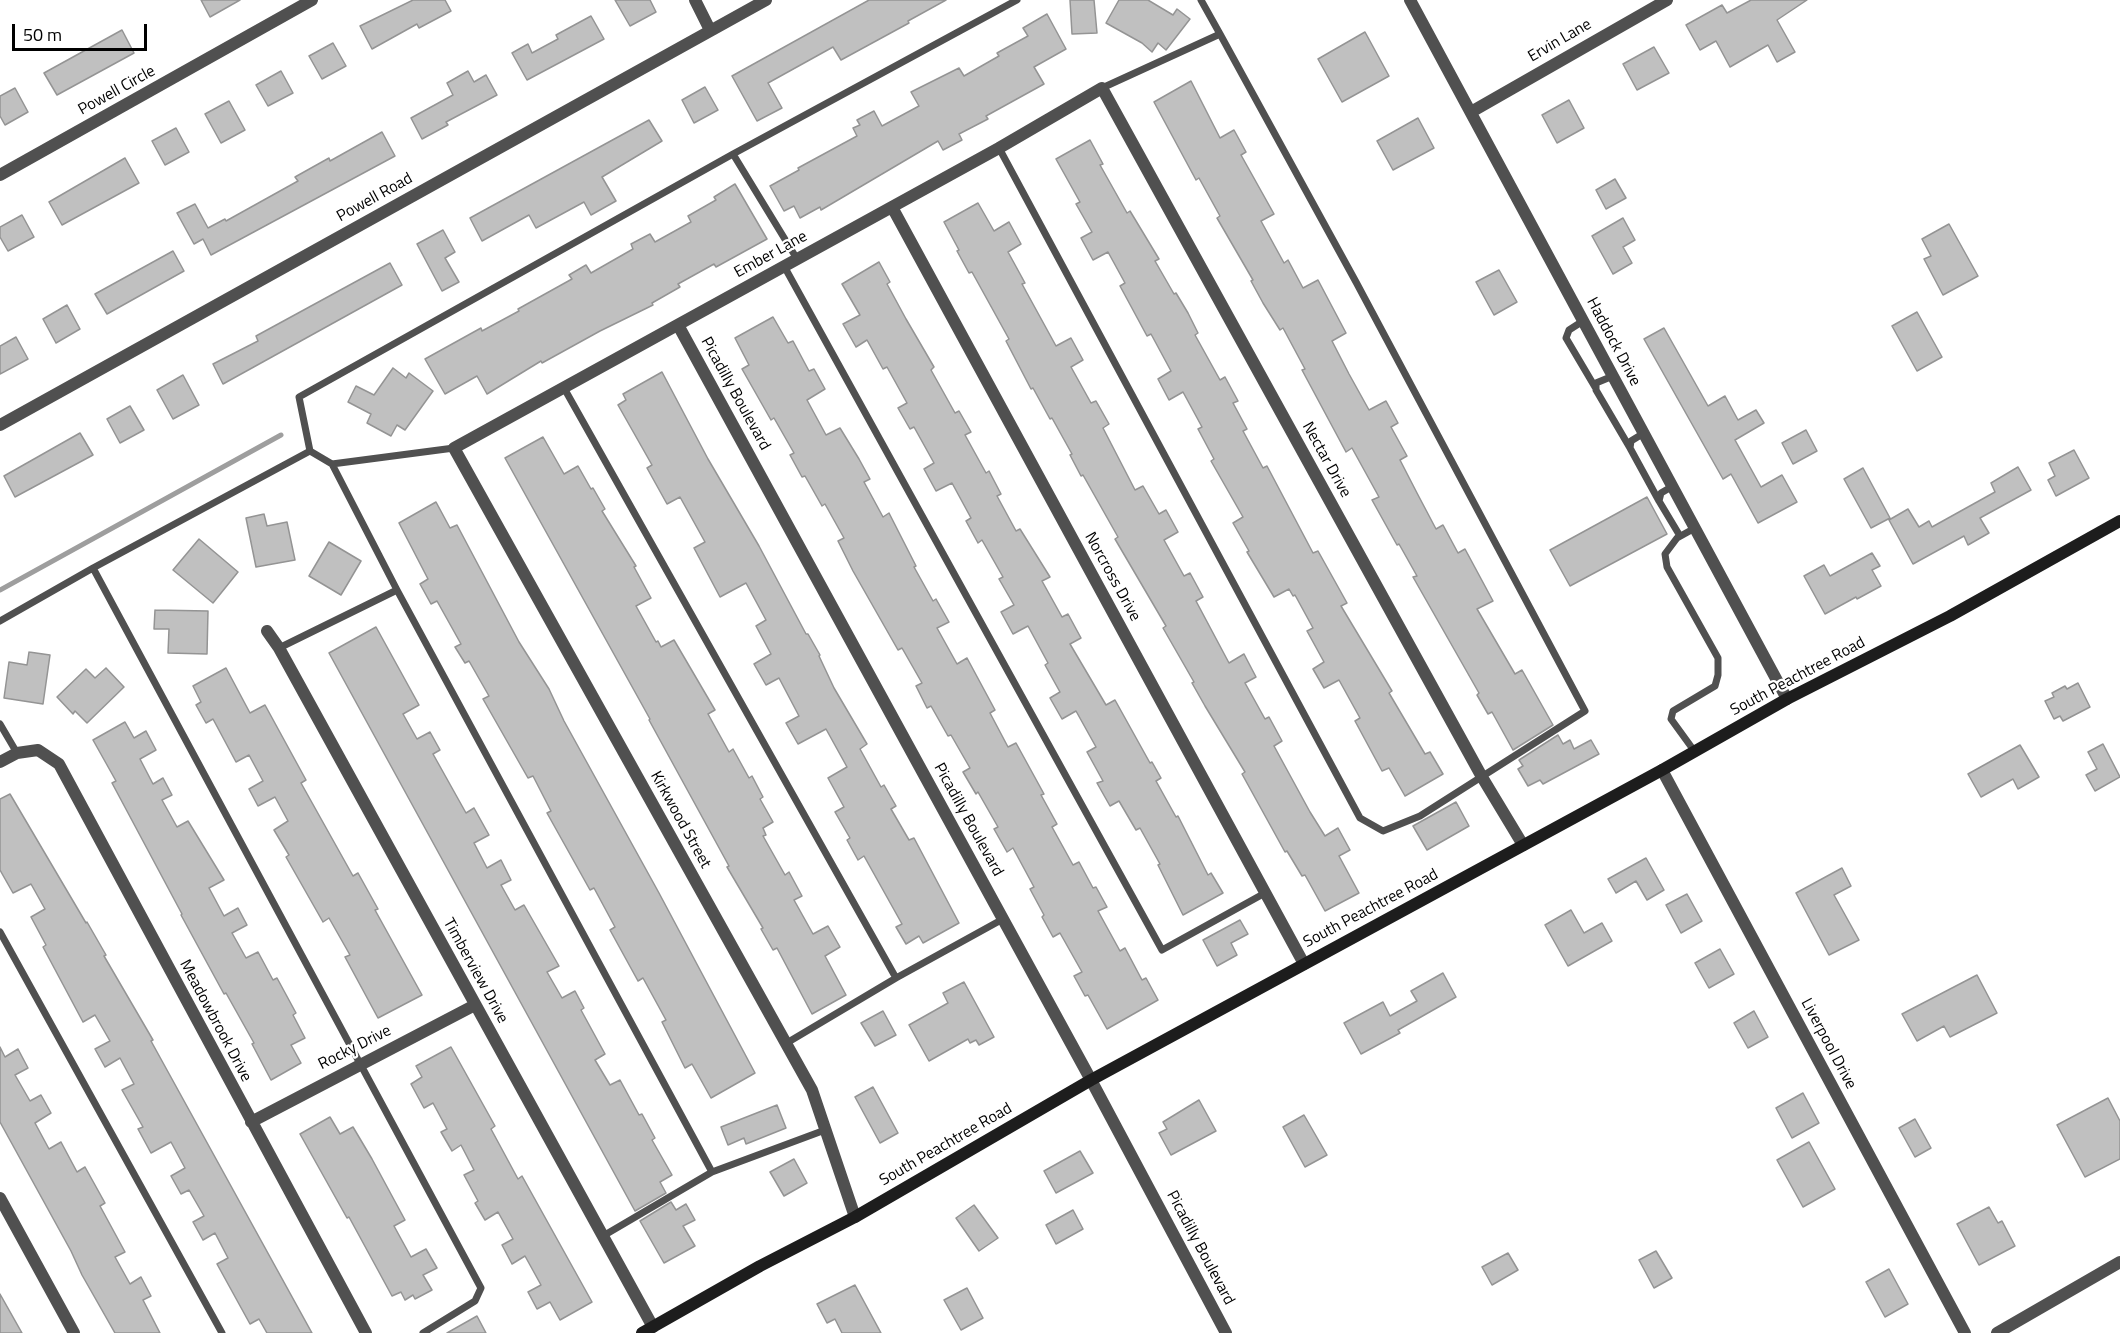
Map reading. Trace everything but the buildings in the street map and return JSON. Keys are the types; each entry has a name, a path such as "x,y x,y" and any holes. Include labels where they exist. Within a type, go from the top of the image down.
{"main road":[{"name":"South Peachtree Road","path":"648,1330 760,1266 855,1217 1091,1080 1695,752 1787,699 1950,616 2120,521"}],"street":[{"path":"284,0 291,12"},
{"name":"Powell Circle","path":"0,175 312,0"},
{"path":"695,0 710,30"},
{"name":"Powell Road","path":"0,425 766,0"},
{"name":"Haddock Drive","path":"1410,0 1787,699"},
{"name":"Ervin Lane","path":"1470,112 1667,0"},
{"name":"Ember Lane","path":"454,448 999,148 1102,88"},
{"name":"Nectar Drive","path":"1102,88 1482,777 1523,845"},
{"name":"Norcross Drive","path":"892,207 1304,964"},
{"name":"Picadilly Boulevard","path":"678,325 1004,919 1226,1333"},
{"name":"Kirkwood Street","path":"454,448 812,1090 855,1217"},
{"name":"Timberview Drive","path":"267,631 279,648 603,1236 648,1330"},
{"name":"Meadowbrook Drive","path":"17,753 38,750 59,764 366,1333"},
{"path":"0,762 17,753"},
{"name":"Liverpool Drive","path":"1662,770 1965,1333"},
{"name":"Rocky Drive","path":"251,1122 475,1005"},
{"path":"0,1198 74,1333"},
{"path":"1997,1333 2120,1262"}],"lane":[{"path":"712,1172 332,464 310,451 299,397 733,154 1017,0"},
{"path":"999,148 1360,818 1383,831 1420,816 1585,711 1356,282 1201,0"},
{"path":"1102,88 1220,34"},
{"path":"733,154 797,259"},
{"path":"784,266 1162,950 1265,893"},
{"path":"1583,321 1569,330 1566,338 1680,537"},
{"path":"1596,390 1596,383 1613,376"},
{"path":"564,388 896,978"},
{"path":"1630,448 1631,441 1644,433"},
{"path":"332,464 454,448"},
{"path":"0,621 310,451"},
{"path":"1659,501 1661,493 1673,486"},
{"path":"1695,528 1680,537 1665,554 1667,567 1718,658 1718,675 1715,686 1673,711 1671,719 1695,752"},
{"path":"93,568 481,1288 475,1301 423,1333"},
{"path":"279,648 398,590"},
{"path":"0,724 17,753"},
{"path":"785,1044 896,978 1004,919"},
{"path":"0,932 222,1333"},
{"path":"603,1236 712,1172 825,1130"}],"waterway":[{"path":"0,590 281,435"}]}
